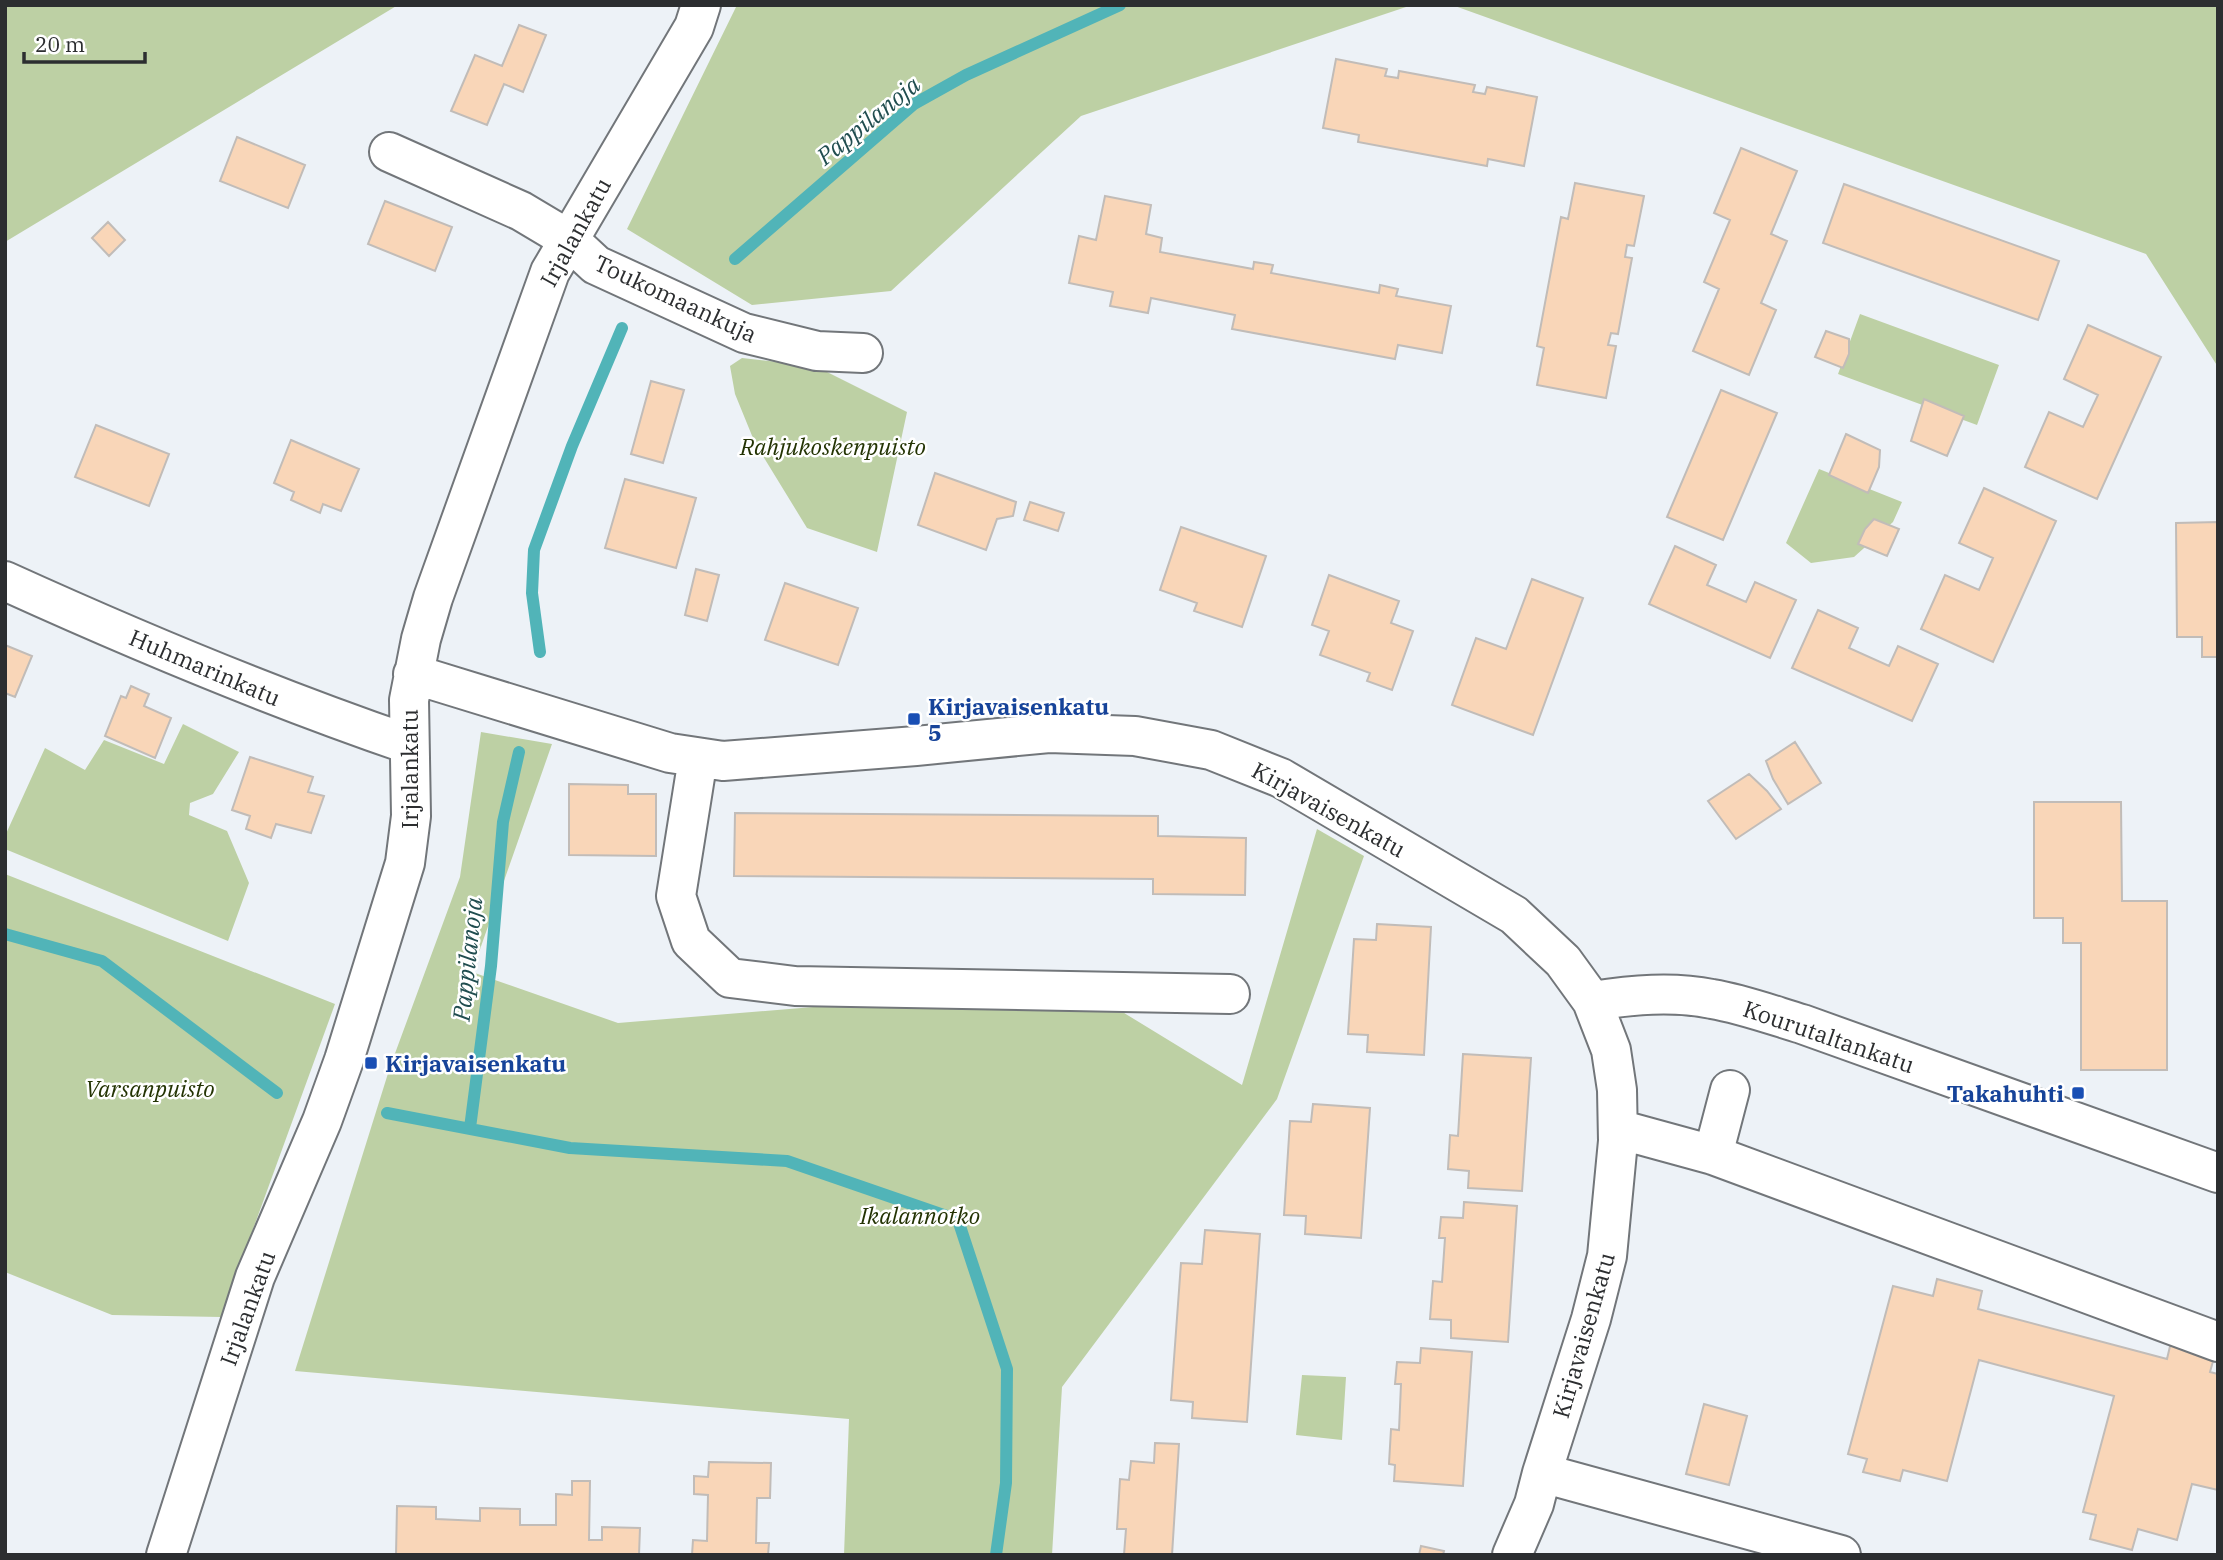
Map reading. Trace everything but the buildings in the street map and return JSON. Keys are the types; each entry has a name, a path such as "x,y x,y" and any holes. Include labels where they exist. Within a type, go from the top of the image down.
{"street":[{"name":"Irjalankatu","path":"166,1555 256,1278 322,1121 344,1060 405,863 411,816 409,700 433,598 550,272 694,27 701,5"},
{"name":"Toukomaankuja","path":"389,152 521,211 568,239 596,265 744,333 817,351 863,353"},
{"name":"Huhmarinkatu","path":"5,581 253,688 408,744"},
{"name":"Kirjavaisenkatu","path":"413,674 670,753 723,761 1049,733 1135,736 1211,750 1281,778 1514,915 1563,961 1592,1001 1611,1050 1618,1090 1618,1129 1615,1189 1607,1256 1591,1319 1534,1504 1512,1555"},
{"path":"698,758 677,896 691,941 730,978 795,986 1230,994"},
{"name":"Kourutaltankatu","path":"1592,1001 1636,995 1681,995 1711,998 1739,1005 2210,1161"},
{"path":"1713,1155 1730,1090"},
{"path":"1618,1129 1713,1155 2218,1342"},
{"path":"1542,1473 1841,1555"}],"green space":[{"path":"5,5 398,5 5,242"},
{"path":"737,5 1412,5 1081,116 891,291 752,305 627,229"},
{"path":"1452,5 2218,5 2218,367 2146,254"},
{"path":"1860,314 1999,365 1977,425 1838,374"},
{"name":"Rahjukoskenpuisto","path":"742,358 815,366 907,412 877,552 807,528 755,443 735,394 730,366"},
{"path":"1819,469 1902,502 1893,522 1854,557 1811,563 1786,543"},
{"path":"183,724 239,752 213,794 190,803 189,815 227,831 249,883 228,941 5,849 5,836 45,748 85,770 104,740 164,764"},
{"name":"Ikalannotko","path":"481,732 552,744 472,972 618,1023 946,996 1111,1005 1242,1085 1317,829 1364,856 1277,1099 1062,1387 1052,1555 844,1555 849,1419 295,1371 390,1067 460,877"},
{"name":"Varsanpuisto","path":"5,874 335,1004 221,1317 112,1315 5,1272"},
{"path":"1302,1375 1346,1377 1342,1440 1296,1435"}],"waterway":[{"name":"Pappilanoja","path":"735,259 914,104 966,75 1120,5"},
{"name":"Pappilanoja","path":"540,652 532,593 534,550 572,446 622,328"},
{"name":"Pappilanoja","path":"470,1128 491,966 503,822 519,752"},
{"name":"Pappilanoja","path":"5,934 102,961 277,1093"},
{"path":"387,1113 570,1148 787,1161 958,1220 1007,1369 1006,1483 996,1555"}],"place":[{"name":"Kirjavaisenkatu 5","path":"914,719"},
{"name":"Kirjavaisenkatu","path":"371,1063"},
{"name":"Takahuhti","path":"2078,1093"}]}
